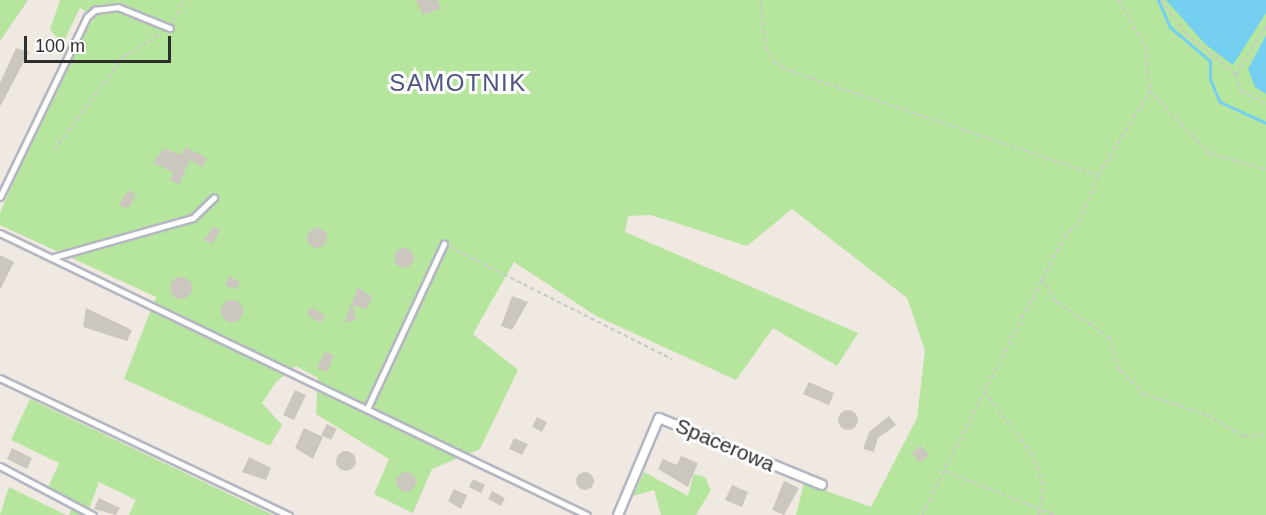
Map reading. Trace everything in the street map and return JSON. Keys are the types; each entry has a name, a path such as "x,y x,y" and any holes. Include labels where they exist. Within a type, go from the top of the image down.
{"street":[{"name":"Spacerowa","path":"618,515 659,418 822,485"}],"lane":[{"path":"0,197 87,17 94,10 118,7 170,28"},
{"path":"54,257 193,218 214,198"},
{"path":"0,233 587,515"},
{"path":"368,409 444,244"},
{"path":"0,378 289,515"},
{"path":"0,466 93,515"}],"path":[{"path":"54,150 123,57 170,28 183,0"},
{"path":"761,0 766,47 774,62 790,71 1098,176"},
{"path":"922,515 1041,279 1079,222 1098,176 1150,91 1146,47 1119,0"},
{"path":"1161,0 1186,34 1236,74 1241,91 1266,104"},
{"path":"1236,74 1266,27"},
{"path":"1150,91 1210,154 1266,169"},
{"path":"444,244 672,359"},
{"path":"1041,279 1057,302 1109,337 1120,370 1144,394 1207,415 1244,436 1266,434"},
{"path":"984,392 1032,455 1043,485 1039,515"},
{"path":"944,471 1054,515"}],"green space":[{"path":"0,0 28,0 0,41"},
{"path":"60,0 1266,0 1266,515 796,515 804,483 871,507 917,418 925,350 907,298 792,209 747,246 651,215 628,216 625,232 858,333 837,366 773,328 736,380 596,316 514,262 473,334 518,370 480,449 432,469 413,513 374,494 389,459 316,414 318,378 296,366 276,382 262,403 282,425 270,446 124,379 156,297 0,225 0,213 69,55 95,17 80,8 63,43 50,30"},
{"path":"30,399 273,515 129,515 136,500 99,482 87,515 69,515 72,508 45,494 59,463 11,440"},
{"path":"644,472 688,496 694,474 705,477 711,490 696,515 661,515 654,490 633,496"},
{"path":"9,487 66,515 0,515"}],"water":[{"path":"1166,0 1266,0 1266,13 1233,65 1205,44"},
{"path":"1266,35 1266,94 1255,87 1248,69"}],"building":[{"path":"416,0 437,0 441,8 423,15"},
{"path":"16,48 29,52 0,107 0,83"},
{"path":"185,147 207,158 203,167 190,160 179,185 170,180 173,172 153,163 164,148 181,155"},
{"path":"128,190 136,195 128,209 119,205"},
{"path":"213,227 220,230 213,244 204,240"},
{"path":"317,228 324,231 327,238 324,245 317,248 310,245 307,238 310,231"},
{"path":"404,248 411,251 414,258 411,265 404,268 397,265 394,258 397,251"},
{"path":"0,255 14,262 0,290"},
{"path":"229,276 240,282 236,290 225,285"},
{"path":"181,277 189,280 192,288 189,296 181,299 173,296 170,288 173,280"},
{"path":"358,287 372,297 367,309 353,306 356,320 344,323"},
{"path":"512,296 528,302 512,330 501,326"},
{"path":"232,300 242,307 243,311 236,321 232,322 222,315 221,311 228,301"},
{"path":"311,307 325,315 321,323 307,315"},
{"path":"86,308 132,330 127,341 83,327"},
{"path":"325,351 334,356 327,372 317,368"},
{"path":"809,382 834,393 829,405 803,394"},
{"path":"295,390 306,395 294,420 283,415"},
{"path":"848,410 855,413 858,420 855,427 848,430 841,427 838,420 841,413"},
{"path":"889,416 896,425 878,438 874,452 863,449 869,432"},
{"path":"537,417 547,422 542,432 532,427"},
{"path":"327,424 337,429 331,440 321,435"},
{"path":"304,428 323,437 313,459 295,448"},
{"path":"514,438 528,444 522,455 509,449"},
{"path":"921,445 929,455 920,463 912,453"},
{"path":"12,448 32,458 27,469 7,459"},
{"path":"346,451 353,454 356,461 353,468 346,471 339,468 336,461 339,454"},
{"path":"681,456 698,463 688,487 658,469 663,459 677,465"},
{"path":"249,457 271,468 266,480 242,472"},
{"path":"406,472 413,475 416,482 413,489 406,492 399,489 396,482 399,475"},
{"path":"581,472 589,472 594,477 592,488 581,490 576,485 576,477"},
{"path":"473,479 485,485 481,493 469,487"},
{"path":"784,481 799,488 784,515 772,510"},
{"path":"732,485 748,492 742,507 725,500"},
{"path":"454,489 467,495 461,509 448,501"},
{"path":"492,491 505,498 501,506 488,499"},
{"path":"99,498 120,508 116,515 94,509"}],"waterway":[{"path":"1158,0 1170,27 1210,61 1210,79 1220,102 1266,123"}],"district":[{"name":"SAMOTNIK","path":"458,83"}]}
